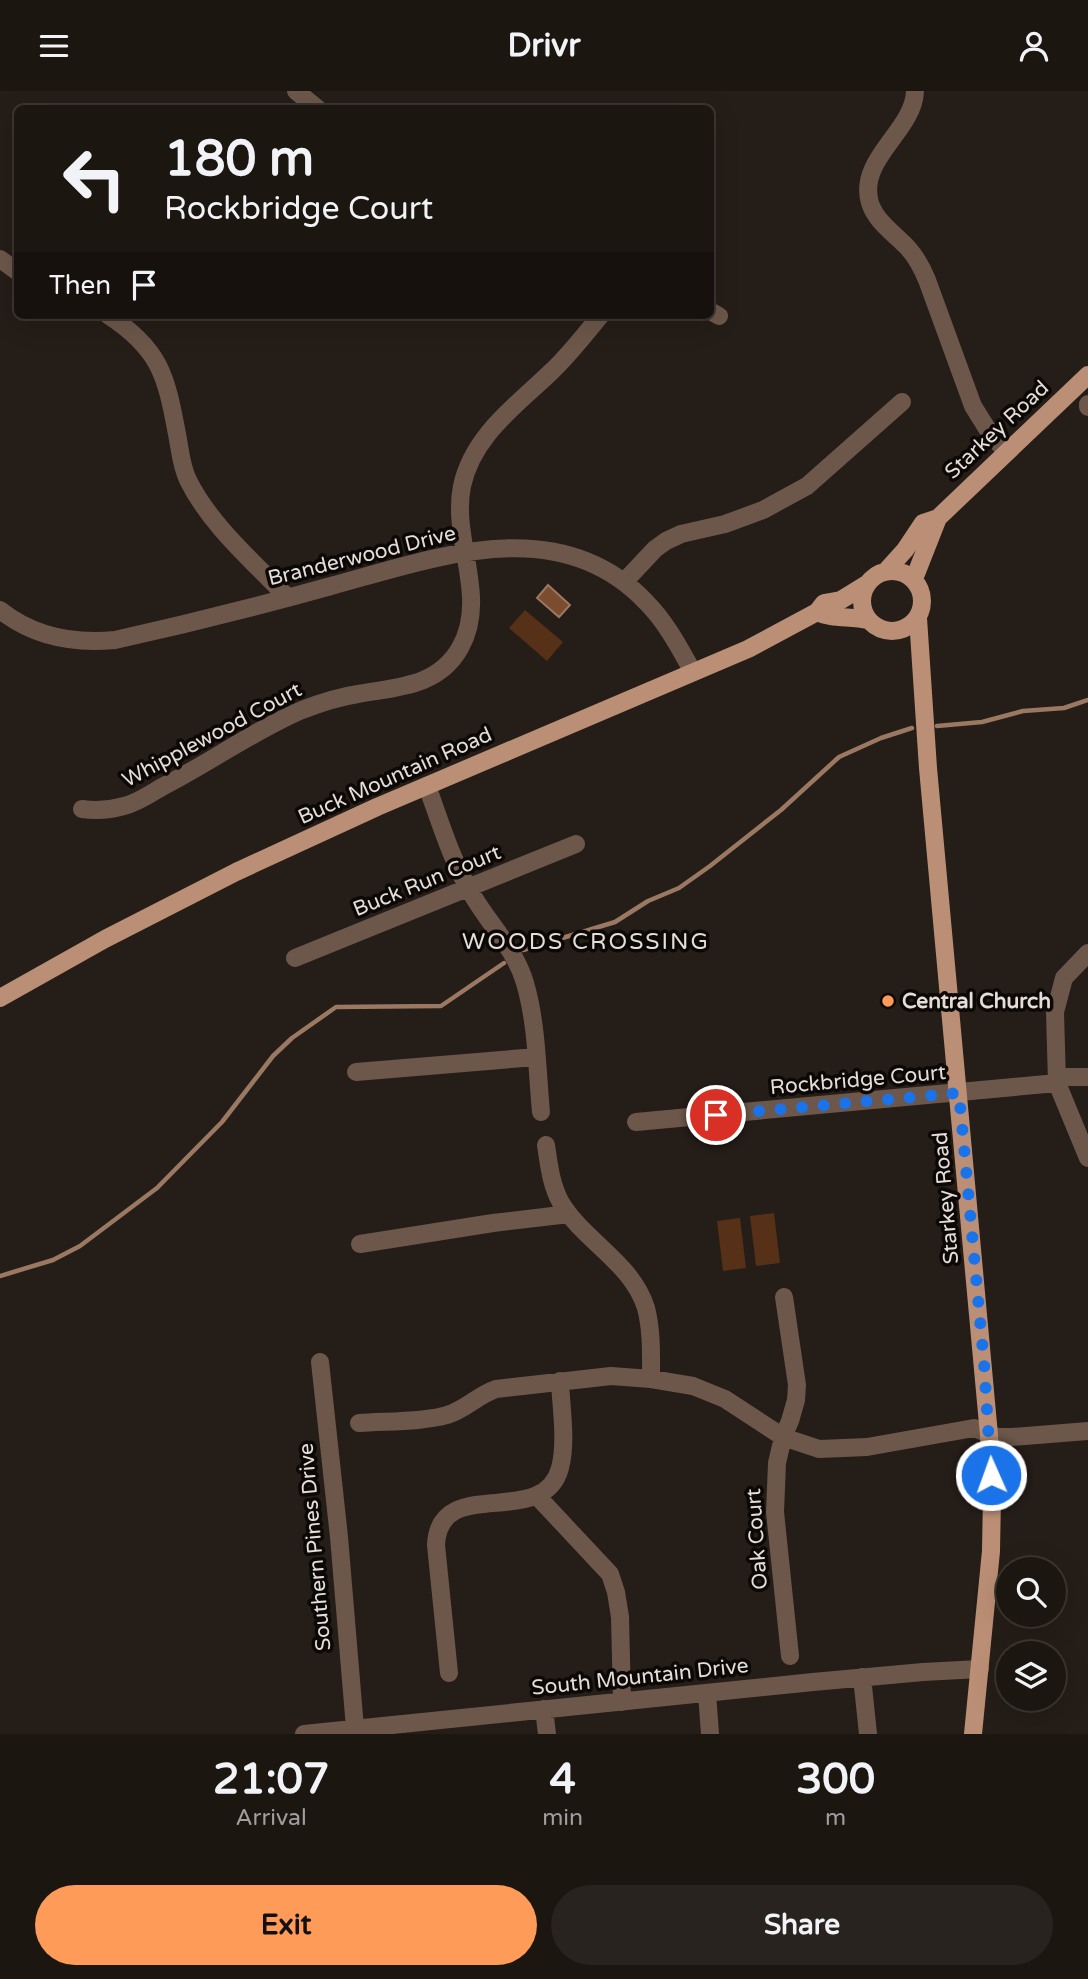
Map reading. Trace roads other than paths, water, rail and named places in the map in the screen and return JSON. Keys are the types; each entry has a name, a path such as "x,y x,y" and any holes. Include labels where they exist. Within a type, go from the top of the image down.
{"main road":[{"name":"Starkey Road","path":"914,579 938,518 1088,375"},
{"name":"Starkey Road","path":"886,571 905,550 923,523 938,518"},
{"path":"868,620 862,602 867,584 872,578 886,571 896,571 914,579 923,598 918,618 911,625 892,632"},
{"name":"Buck Mountain Road","path":"0,998 106,939 236,872 427,786 748,649 817,612 824,603 841,600 867,584"},
{"path":"817,612 825,616 850,616 868,620 875,626 892,632 920,659"},
{"name":"Starkey Road","path":"918,618 928,768 989,1435 991,1551 973,1734"}],"street":[{"path":"296,91 313,105"},
{"path":"915,91 913,107 908,117 873,171 869,201 876,215 920,264 978,417 990,435 1007,452"},
{"path":"113,319 139,338 162,370 169,388 182,461 195,493 220,525 288,598"},
{"name":"Whipplewood Court","path":"82,810 110,810 127,806 302,710 334,699 406,687 437,673 449,662 459,649 469,624 471,597 460,518 467,469 475,451 509,411 552,371 598,319"},
{"path":"624,582 655,548 666,541 681,534 725,524 786,500 807,486 902,403"},
{"name":"Branderwood Drive","path":"0,610 21,625 45,635 93,642 180,625 413,564 500,547 529,547 552,550 601,568 624,582 661,619 693,672"},
{"path":"427,786 468,889 484,916 508,947 520,972 530,1008 541,1112"},
{"name":"Buck Run Court","path":"295,958 576,845"},
{"path":"1088,953 1063,978 1055,1012 1057,1080 1082,1127 1088,1158"},
{"path":"356,1072 536,1058"},
{"name":"Rockbridge Court","path":"636,1122 959,1093 1088,1077"},
{"path":"546,1145 553,1184 569,1214 626,1272 638,1291 650,1330 651,1379"},
{"path":"360,1244 569,1214"},
{"name":"Oak Court","path":"784,1297 797,1385 790,1422 783,1437 777,1463 775,1511 790,1655"},
{"name":"Southern Pines Drive","path":"320,1362 340,1537 355,1728"},
{"path":"359,1423 448,1415 496,1389 611,1376 651,1379 702,1389 725,1399 783,1437 800,1444 835,1449 886,1444 974,1429 989,1435 1012,1437 1088,1431"},
{"path":"449,1673 436,1545 440,1526 447,1515 467,1506 537,1496 550,1486 560,1467 563,1440 560,1381"},
{"path":"537,1496 610,1574 620,1618 622,1702"},
{"name":"South Mountain Drive","path":"304,1734 355,1728 445,1726 544,1709 862,1677 980,1669"},
{"path":"862,1677 868,1734"},
{"path":"707,1693 709,1734"},
{"path":"544,1709 547,1734"}],"waterway":[{"path":"937,726 982,722 1023,711 1064,708 1088,700"},
{"path":"523,950 615,922 648,901 679,888 781,810 839,757 881,738 912,728"},
{"path":"0,1276 53,1260 80,1246 157,1188 222,1122 273,1056 292,1038 336,1007 441,1006 504,963"}],"place":[{"name":"Central Church","path":"888,1001"}],"district":[{"name":"WOODS CROSSING","path":"586,942"}]}
